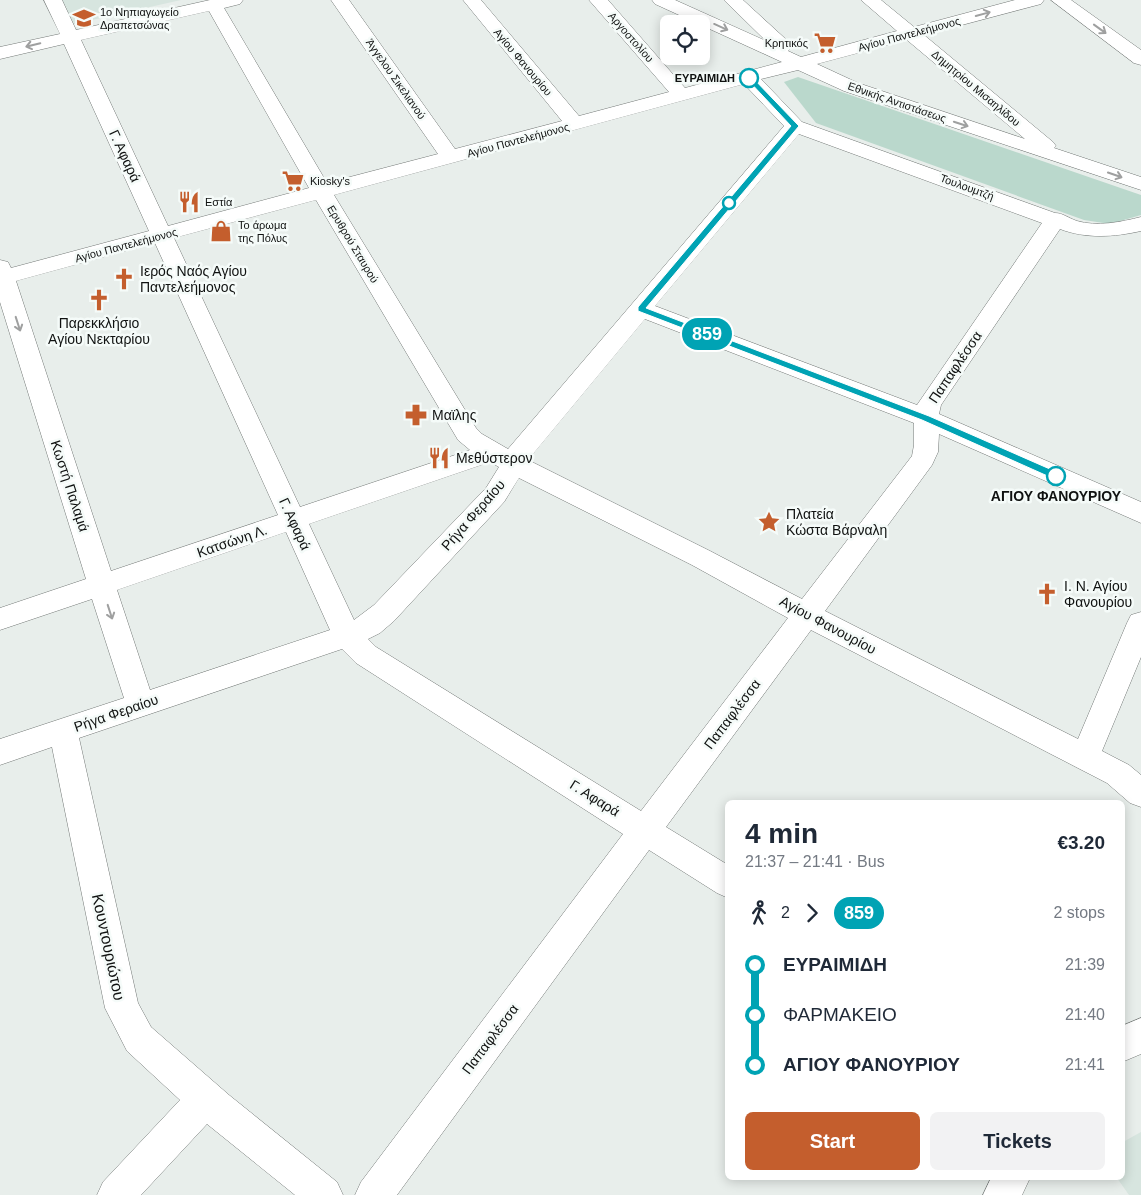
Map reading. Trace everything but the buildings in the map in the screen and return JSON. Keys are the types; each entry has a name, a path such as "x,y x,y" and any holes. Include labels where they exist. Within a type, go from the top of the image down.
{"street":[{"name":"Γ. Αφαρά","path":"53,0 347,636 366,654 725,881"},
{"name":"Άγγελου Σικελιανού","path":"340,0 451,158"},
{"name":"Αγίου Φανουρίου","path":"472,0 575,124"},
{"name":"Αργοστολίου","path":"598,0 682,96"},
{"name":"Εθνικής Αντιστάσεως","path":"661,0 851,87 1141,184"},
{"path":"732,0 801,63"},
{"name":"Δημητρίου Μισαηλίδου","path":"870,0 1059,156"},
{"name":"Αγίου Παντελεήμονος","path":"1,274 162,235 1035,0"},
{"path":"1060,0 1133,45 1141,59"},
{"path":"0,53 224,2"},
{"name":"Ερυθρού Σταυρού","path":"224,2 322,192 467,434 473,440 502,458"},
{"path":"749,78 795,126"},
{"name":"Τουλουμτζή","path":"795,126 1056,219 1076,228 1121,229 1141,224"},
{"name":"Ρήγα Φεραίου","path":"0,752 347,636 370,625 384,613 495,494 505,480 502,458 518,454 795,126"},
{"name":"Παπαφλέσσα","path":"374,1195 923,459 927,447 926,418 930,403 1056,219"},
{"name":"Κωστή Παλαμά","path":"1,274 140,704"},
{"path":"641,309 926,418 1141,513"},
{"name":"Αγίου Φανουρίου","path":"502,458 701,558 1118,774 1141,793"},
{"name":"Κατσώνη Λ.","path":"0,619 293,520 502,458"},
{"path":"1085,757 1141,623"},
{"name":"Κουντουριώτου","path":"63,731 122,1008 139,1039 206,1098 324,1195"},
{"path":"1125,1043 1141,1035"},
{"path":"116,1195 206,1098"},
{"path":"1002,1195 1010,1180"}],"shaded area":[{"name":"1ο Νηπιαγωγείο Δραπετσώνας","path":"59,0 181,0 70,25"},
{"path":"1141,1132 1141,1195 1129,1195 1118,1180 1125,1180 1125,1141"}],"green space":[{"path":"798,77 1141,195 1141,215 1110,224 1084,220 816,123 784,82"}],"bus line":[{"name":"859","path":"749,78 795,126 641,309 926,418 1056,476"}],"place":[{"name":"1ο Νηπιαγωγείο Δραπετσώνας","path":"84,18"},
{"name":"Κρητικός","path":"825,43"},
{"name":"ΕΥΡΑΙΜΙΔΗ","path":"749,78"},
{"name":"Kiosky's","path":"293,181"},
{"name":"Εστία","path":"189,202"},
{"name":"Το άρωμα της Πόλυς","path":"221,231"},
{"name":"Ιερός Ναός Αγίου Παντελεήμονος","path":"124,279"},
{"name":"Παρεκκλήσιο Αγίου Νεκταρίου","path":"99,300"},
{"name":"Μαϊλης","path":"416,415"},
{"name":"Μεθύστερον","path":"439,458"},
{"name":"ΑΓΙΟΥ ΦΑΝΟΥΡΙΟΥ","path":"1056,476"},
{"name":"Πλατεία Κώστα Βάρναλη","path":"769,522"},
{"name":"Ι. Ν. Αγίου Φανουρίου","path":"1047,594"}]}
